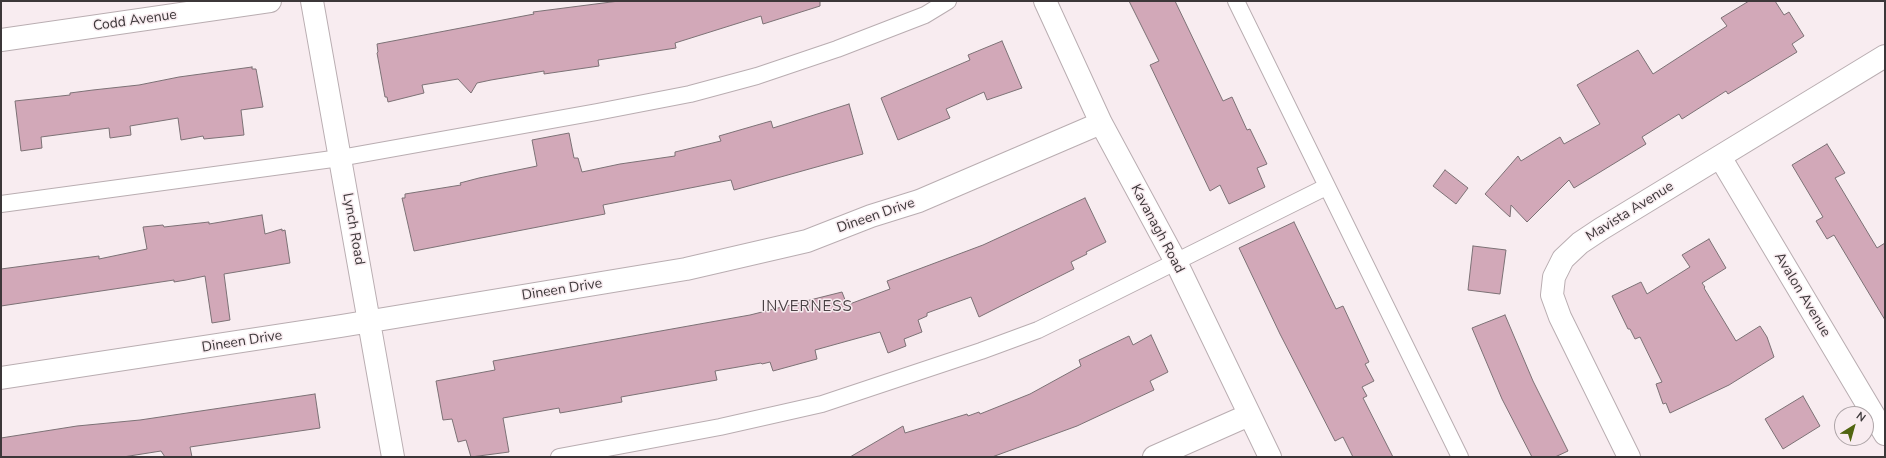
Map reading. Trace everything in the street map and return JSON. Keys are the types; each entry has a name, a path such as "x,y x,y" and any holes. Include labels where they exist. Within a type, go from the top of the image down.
{"street":[{"name":"Codd Avenue","path":"1,40 270,1"},
{"name":"Lynch Road","path":"312,1 393,457"},
{"name":"Kavanagh Road","path":"1045,1 1101,123 1176,262 1270,457"},
{"name":"Mavista Avenue","path":"1629,457 1560,317 1552,295 1554,277 1563,259 1580,243 1885,56"},
{"name":"Dineen Drive","path":"1,378 369,322 686,269 808,241 871,216 919,201 1101,123"},
{"name":"Avalon Avenue","path":"1720,157 1885,434"},
{"path":"1154,457 1249,415"}],"lane":[{"path":"1,204 340,158 690,94 757,76 837,49 925,15 948,1"},
{"path":"1236,1 1326,187 1460,457"},
{"path":"559,457 720,427 822,404 980,351 1038,330 1326,187"}],"building":[{"path":"619,1 820,1 820,6 763,24 761,16 675,43 676,48 598,60 599,66 544,74 544,71 477,83 471,93 458,79 422,85 424,93 388,102 387,97 385,97 377,53 377,44 534,14 533,12"},
{"path":"1129,1 1175,1 1223,101 1232,97 1247,130 1250,129 1267,164 1257,168 1265,187 1229,204 1220,185 1210,191 1150,65 1159,61"},
{"path":"1749,1 1775,1 1784,15 1789,12 1804,36 1792,44 1797,52 1728,94 1726,91 1682,119 1679,114 1642,137 1646,144 1574,188 1569,180 1527,222 1511,205 1510,217 1485,194 1518,156 1521,161 1560,137 1564,144 1600,124 1577,85 1638,50 1653,74 1727,26 1721,18"},
{"path":"1002,41 1022,88 987,100 984,92 946,109 950,118 898,140 881,98 970,60 968,55"},
{"path":"252,67 252,69 256,69 263,107 241,110 244,135 204,139 203,136 181,140 178,118 130,126 131,135 110,138 109,128 41,137 42,148 21,151 15,101 70,95 70,93 139,85 179,77"},
{"path":"849,104 863,154 734,190 731,180 603,205 605,214 414,251 402,198 405,198 405,194 461,185 460,183 479,178 537,166 532,140 569,133 574,158 578,158 582,172 620,164 675,156 675,152 721,141 719,136 771,121 773,128"},
{"path":"1827,144 1845,173 1835,178 1877,248 1885,243 1885,320 1834,235 1827,239 1816,221 1823,217 1792,165"},
{"path":"1445,170 1468,188 1456,204 1433,186"},
{"path":"1085,198 1106,242 1086,252 1087,254 1071,262 1074,269 979,317 971,297 927,313 927,316 918,320 922,332 904,339 906,346 888,353 880,332 815,350 817,359 773,371 770,362 715,371 717,380 621,397 622,402 560,413 559,408 503,418 509,452 471,457 466,440 458,442 452,419 443,420 436,381 495,370 493,361 750,315 842,292 847,305 890,289 887,281 983,245"},
{"path":"262,215 265,234 282,229 282,231 285,230 290,263 224,274 230,320 212,323 205,276 174,282 174,280 1,306 1,269 99,256 99,259 147,249 143,227 163,225 164,227 209,222 209,224"},
{"path":"1294,222 1336,309 1343,306 1369,362 1365,364 1374,381 1362,387 1367,396 1363,398 1393,457 1353,457 1343,437 1335,441 1280,334 1239,248"},
{"path":"1709,239 1726,268 1702,283 1705,287 1704,288 1736,341 1760,326 1767,337 1774,357 1729,385 1670,413 1666,403 1663,404 1656,384 1662,382 1640,337 1635,339 1630,329 1628,329 1612,296 1641,282 1647,294 1690,267 1682,255"},
{"path":"1473,246 1506,250 1500,294 1468,290"},
{"path":"1505,315 1533,381 1568,451 1555,457 1532,457 1502,399 1472,328"},
{"path":"1151,335 1168,372 1150,381 1154,390 1077,426 992,457 850,457 903,426 905,433 967,414 968,416 979,412 980,414 1030,394 1081,366 1079,360 1129,336 1133,345"},
{"path":"315,394 320,428 190,447 192,457 165,457 161,451 123,457 1,457 1,438 77,426 140,420"},
{"path":"1803,396 1820,426 1783,449 1765,419"}],"district":[{"name":"INVERNESS","path":"807,307"}]}
